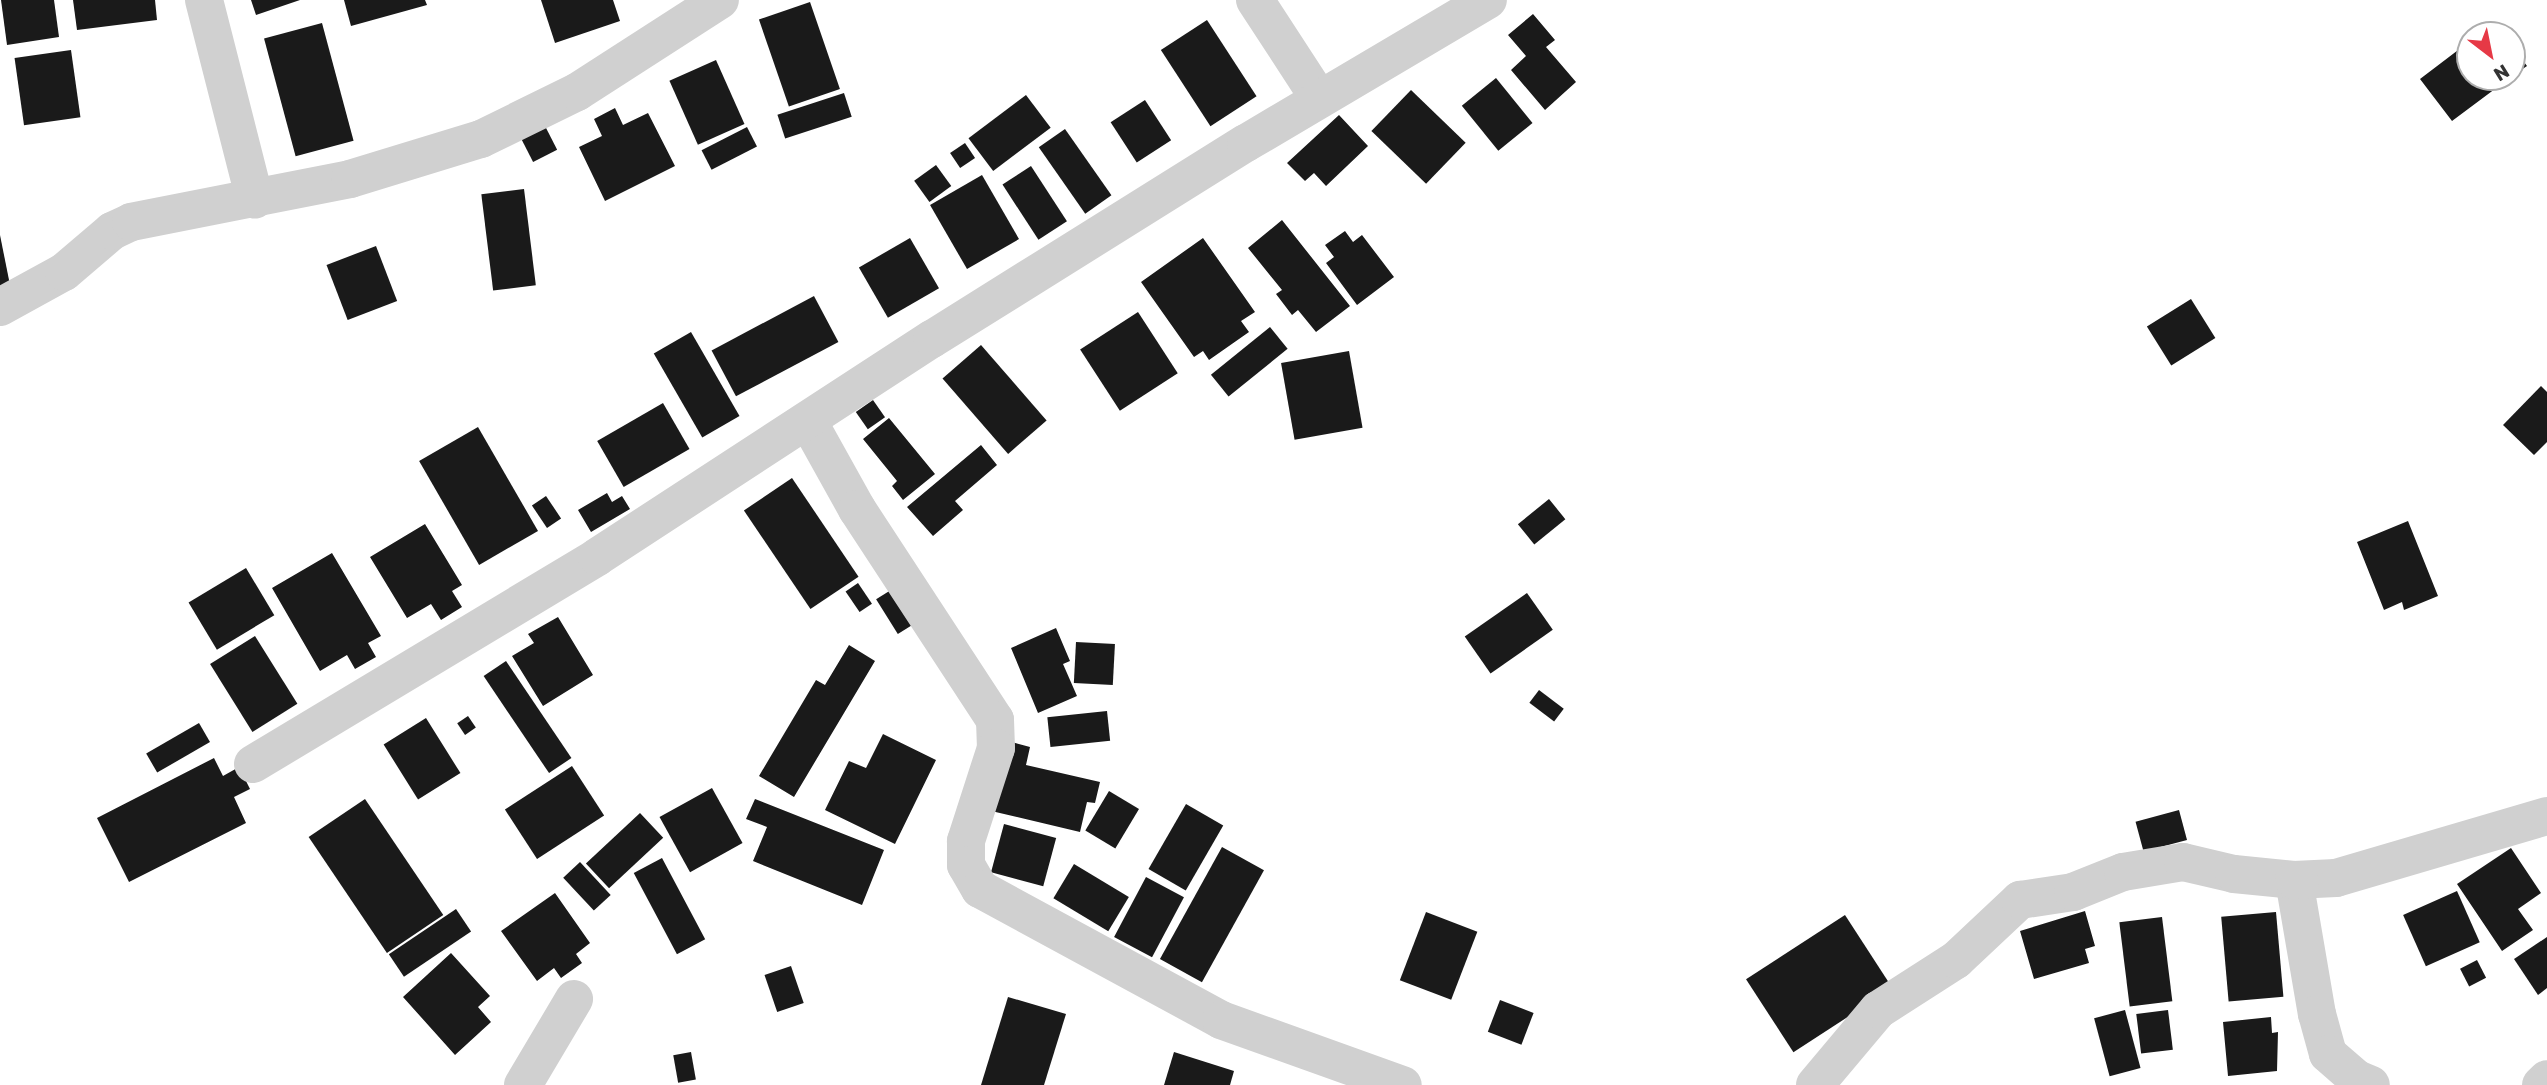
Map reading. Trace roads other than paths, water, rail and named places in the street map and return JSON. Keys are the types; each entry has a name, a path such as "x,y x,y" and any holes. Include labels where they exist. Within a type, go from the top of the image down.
{"street":[{"path":"204,0 255,200"},
{"path":"0,307 64,272 112,231 131,222 255,200 350,179 481,139 577,92 720,0"},
{"path":"1255,0 1319,98"},
{"path":"253,764 506,614 932,339 1319,98 1488,0"},
{"path":"808,421 857,509 995,720 996,748 965,841 966,865 980,889 1221,1020 1404,1085"},
{"path":"1815,1085 1878,1010 1956,960 2020,900 2073,892 2123,872 2183,862 2234,874 2294,880 2336,878 2547,816"},
{"path":"2294,880 2328,1054 2357,1079 2371,1085"},
{"path":"523,1085 575,999"},
{"path":"2540,1085 2547,1079"}]}
